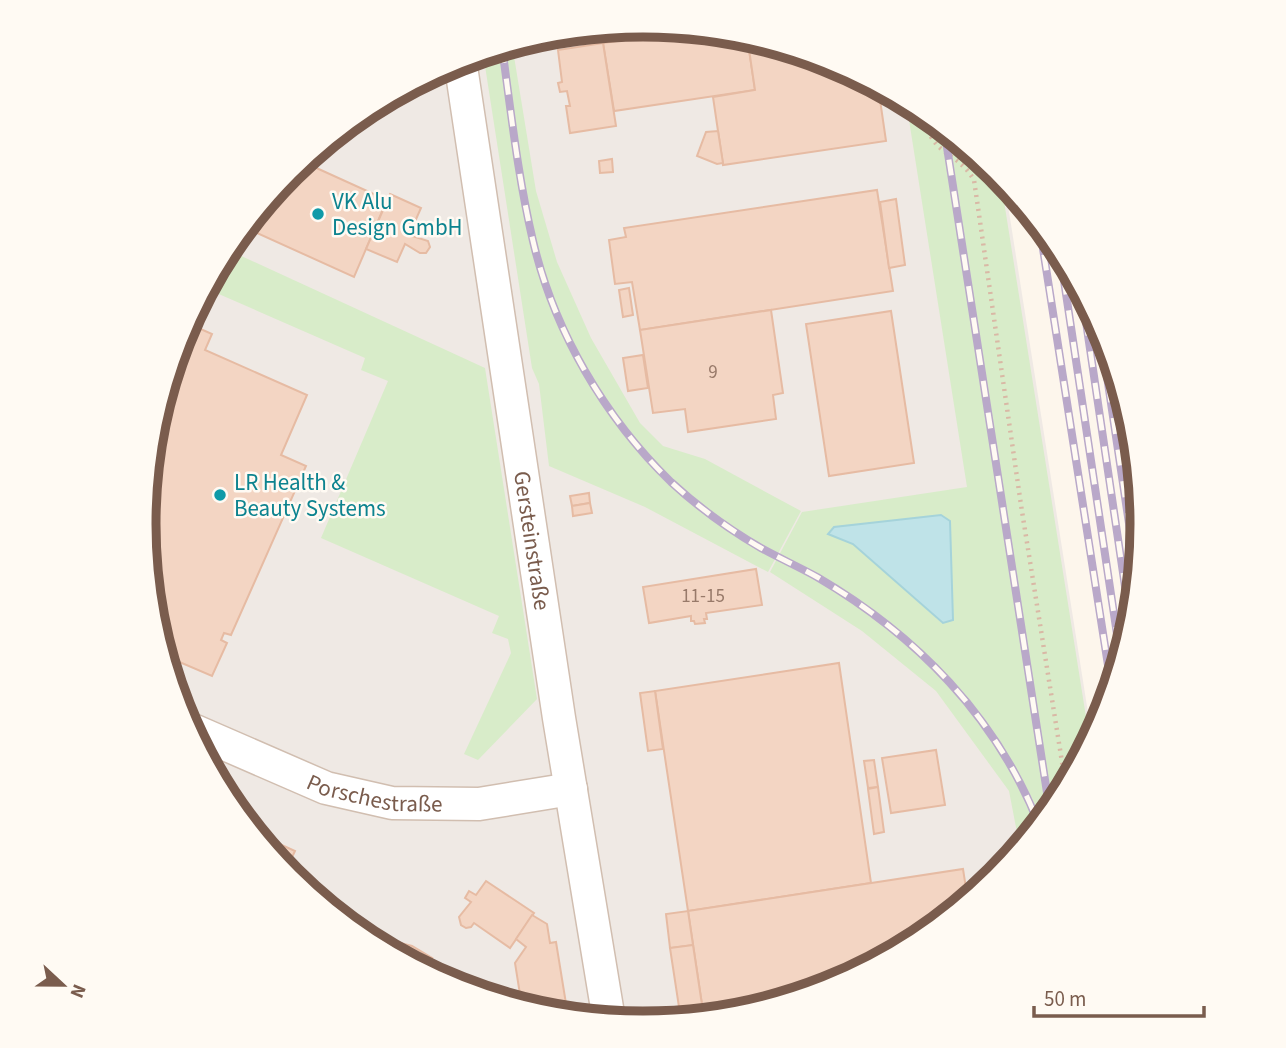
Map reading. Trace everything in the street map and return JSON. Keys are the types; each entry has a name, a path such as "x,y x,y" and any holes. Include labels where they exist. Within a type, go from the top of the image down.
{"street":[{"name":"Gersteinstraße","path":"462,72 607,1010"},
{"name":"Porschestraße","path":"204,735 326,788 392,803 479,804 571,789"}],"path":[{"path":"928,129 938,148 967,167 974,180 1021,505 1063,771"}],"shaded area":[{"path":"643,37 707,41 769,53 859,87 940,137 988,179 1007,201 1089,719 1065,768 1048,795 1030,821 988,869 940,911 914,929 859,961 829,974 769,995 738,1002 643,1011 548,1002 517,995 457,974 427,961 372,929 346,911 298,869 256,821 238,795 206,740 193,710 172,650 165,619 156,524 165,429 172,398 193,338 206,308 238,253 256,227 298,179 346,137 372,119 427,87 457,74 517,53 548,46"}],"green space":[{"path":"514,54 536,191 557,262 591,338 640,423 663,446 705,459 801,511 768,572 645,507 549,466 539,384 532,368 485,64"},
{"path":"908,115 940,137 988,179 1003,196 1087,724 1065,768 1018,835 1009,791 936,691 862,631 770,572 802,512 967,487","holes":["941,515 950,521 953,620 942,623 853,544 828,533 834,527"]},
{"path":"237,254 485,368 537,699 478,760 464,754 511,653 508,639 492,633 499,616 321,538 388,381 361,370 365,358 214,292"}],"water":[{"path":"941,515 950,521 953,620 943,623 853,544 828,534 834,527"}],"building":[{"path":"645,37 675,38 749,48 755,90 614,111 603,43"},
{"path":"603,43 616,126 570,133 567,91 560,92 558,83 562,82 558,50"},
{"path":"749,48 829,74 880,98 886,141 723,165 713,97 755,90"},
{"path":"718,131 723,163 717,164 697,156 706,132"},
{"path":"612,159 613,172 600,173 599,161"},
{"name":"VK Alu Design GmbH","path":"313,166 387,200 354,277 253,231 298,179"},
{"path":"877,190 893,291 640,330 632,282 615,284 609,240 626,237 624,228"},
{"path":"390,194 421,208 409,235 428,241 430,247 426,253 420,253 405,244 397,262 366,249"},
{"path":"896,199 905,265 889,268 880,202"},
{"path":"629,288 633,315 623,317 619,290"},
{"path":"771,310 783,393 773,395 776,419 688,432 685,409 653,413 640,330"},
{"path":"891,311 914,463 829,476 806,324"},
{"name":"LR Health & Beauty Systems","path":"197,328 212,334 205,350 307,395 281,455 306,466 231,635 224,633 221,640 227,643 212,676 175,660 165,619 157,556 157,492 165,429 172,398"},
{"path":"643,355 648,388 628,391 623,358"},
{"path":"589,493 590,503 572,506 570,496"},
{"path":"590,503 592,513 573,516 572,506"},
{"path":"756,569 762,605 706,613 705,623 695,624 691,621 691,616 649,623 643,587"},
{"path":"839,663 871,883 688,911 655,691"},
{"path":"655,691 663,749 648,751 640,693"},
{"path":"936,750 945,805 891,813 882,758"},
{"path":"874,760 878,787 868,788 864,761"},
{"path":"878,787 884,832 874,834 868,789"},
{"path":"274,841 295,851 291,860"},
{"path":"963,869 966,888 914,929 859,961 769,995 702,1007 688,911"},
{"path":"486,881 534,913 510,948 474,923 466,928 461,925 459,917 471,902 465,898 469,891 476,895"},
{"path":"688,911 693,945 670,948 666,914"},
{"path":"532,915 547,924 550,943 556,942 566,1005 520,996 515,963 526,947 516,939"},
{"path":"390,940 412,946 432,958 430,960 450,970 427,961"},
{"path":"693,945 702,1007 679,1010 670,948"}],"railway":[{"path":"503,57 523,193 542,275 568,340 604,401 647,457 692,500 749,541 817,577 853,600 920,652 976,714 1001,749 1034,815"},
{"path":"946,142 1047,796"},
{"path":"1042,245 1108,668"},
{"path":"1064,278 1117,636"},
{"path":"1086,322 1126,590"},
{"path":"1107,376 1130,529"}],"place":[{"name":"VK Alu Design GmbH","path":"318,214"},
{"name":"LR Health & Beauty Systems","path":"220,495"}]}
